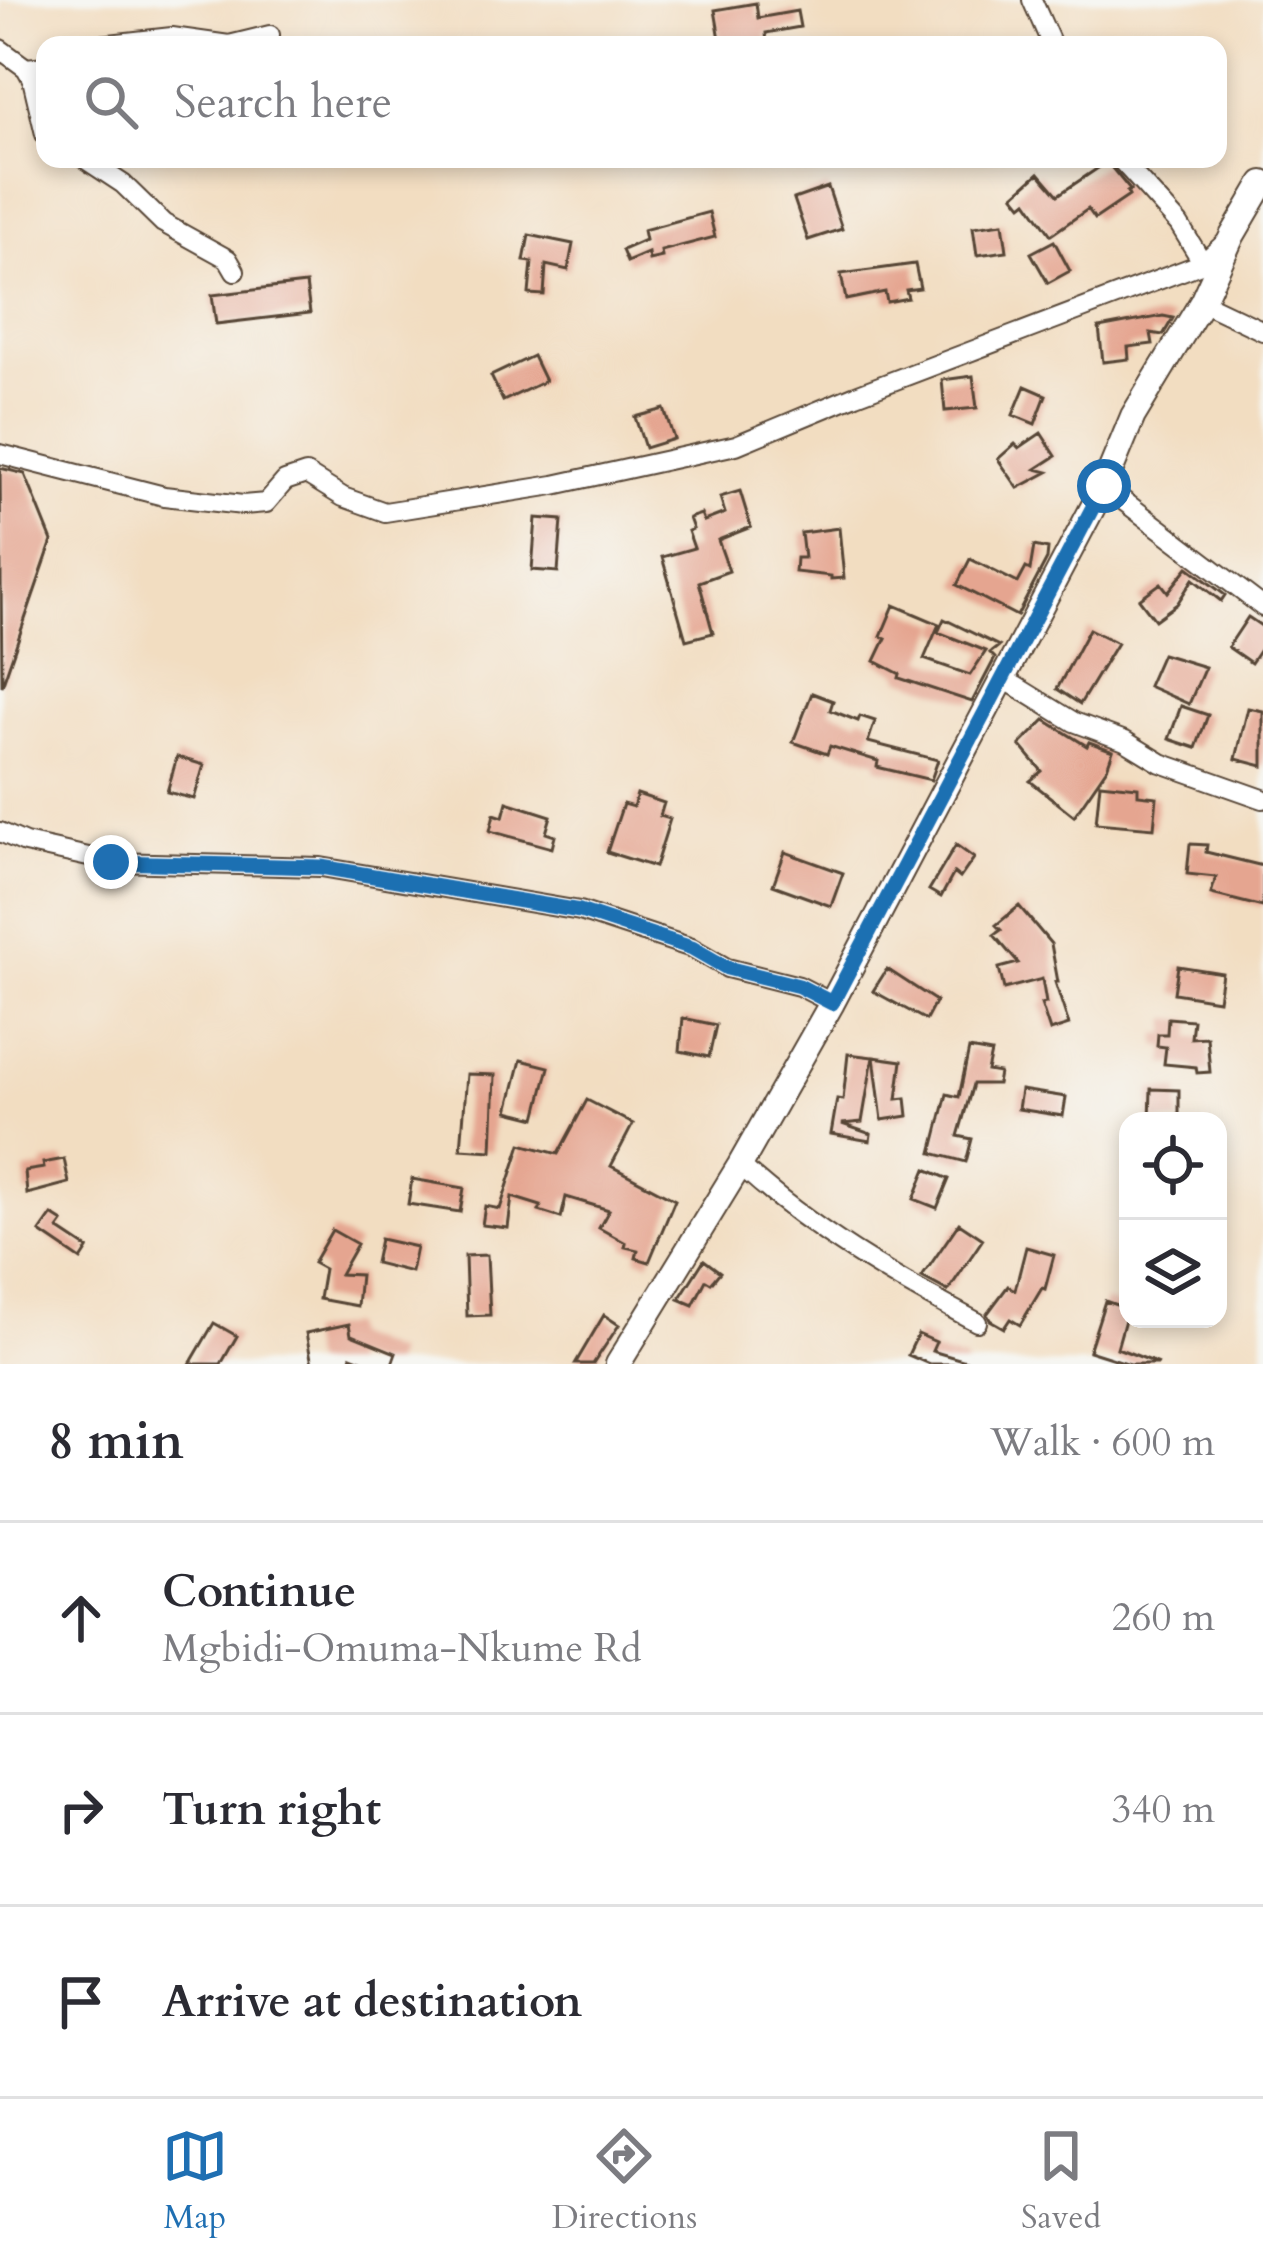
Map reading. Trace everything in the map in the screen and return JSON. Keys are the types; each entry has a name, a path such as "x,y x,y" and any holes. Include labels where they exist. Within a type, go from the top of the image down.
{"street":[{"path":"1032,0 1048,36"},
{"path":"266,36 270,35"},
{"path":"0,49 35,67"},
{"path":"99,168 123,184 163,224 228,260 235,271"},
{"path":"1126,168 1179,224 1203,263"},
{"path":"619,1364 832,1003 1104,486 1133,416 1202,302 1263,183"},
{"path":"0,454 164,496 243,505 266,503 285,481 306,475 343,497 385,512 554,485 736,446 856,395 1203,263 1232,236"},
{"path":"1202,302 1263,331"},
{"path":"1104,486 1263,607"},
{"path":"1001,677 1074,722 1125,741 1161,763 1263,799"},
{"path":"0,832 25,843 111,862 321,867 580,911 692,948 727,968 799,986 832,1003"},
{"path":"740,1165 808,1223 883,1272 976,1322"}],"building":[{"path":"756,3 758,18 797,11 800,27 766,36 719,36 715,10"},
{"path":"1098,168 1112,168 1130,190 1129,196 1095,219 1088,209 1051,235 1027,201 1022,205 1014,195 1039,173 1058,195"},
{"path":"828,187 842,229 808,240 794,199"},
{"path":"709,212 715,237 661,251 662,257 649,260 648,253 627,262 622,250 645,240 643,230"},
{"path":"1003,223 1007,251 977,255 973,227"},
{"path":"529,235 573,244 568,270 546,265 544,295 529,294 532,262 524,261"},
{"path":"1054,241 1070,271 1048,283 1031,253"},
{"path":"915,264 920,288 906,290 908,298 887,302 885,292 846,300 841,274"},
{"path":"306,284 310,313 216,324 212,295"},
{"path":"1173,318 1163,335 1151,333 1153,344 1128,347 1129,359 1103,362 1099,328"},
{"path":"533,356 545,381 503,401 491,376"},
{"path":"973,376 977,408 945,411 942,380"},
{"path":"1025,386 1046,395 1035,424 1013,415"},
{"path":"664,409 674,439 645,448 635,417"},
{"path":"1041,433 1056,456 1036,469 1048,472 1018,488 998,459 1015,444 1019,448"},
{"path":"0,468 25,474 52,541 2,686"},
{"path":"740,491 751,527 718,540 729,571 699,582 713,633 686,640 662,557 694,548 689,518 701,514 704,521 725,513 720,497"},
{"path":"536,518 562,520 558,572 532,570"},
{"path":"839,528 844,578 795,572 796,558 804,558 801,533"},
{"path":"1034,546 1048,549 1047,559 1017,616 957,585 970,559 1018,583 1026,568 1030,570"},
{"path":"1188,567 1225,595 1221,601 1193,579 1177,604 1155,620 1139,599 1161,583 1168,592"},
{"path":"894,605 939,624 924,659 970,675 986,651 938,632 944,619 999,646 990,653 995,658 972,702 899,678 900,674 875,661"},
{"path":"1248,617 1263,627 1263,645 1251,663 1228,647"},
{"path":"1089,629 1117,643 1080,704 1057,689"},
{"path":"1162,654 1205,667 1189,704 1148,686"},
{"path":"812,693 833,701 830,710 858,721 860,716 875,721 868,742 938,760 931,780 877,767 878,761 830,746 827,754 793,742"},
{"path":"1181,706 1208,715 1196,748 1169,739"},
{"path":"1248,708 1263,711 1263,766 1236,759"},
{"path":"1045,720 1087,746 1089,742 1113,751 1107,768 1074,816 1030,781 1042,771 1020,745"},
{"path":"177,757 204,765 194,799 167,792"},
{"path":"1100,783 1138,787 1138,795 1157,797 1154,828 1096,823"},
{"path":"637,794 664,803 660,816 670,819 655,867 607,852 623,804 633,807"},
{"path":"507,802 551,816 546,833 555,836 552,848 490,831 494,814 503,817"},
{"path":"1190,844 1207,845 1206,852 1263,866 1263,907 1211,894 1216,877 1187,874"},
{"path":"956,845 974,858 960,878 954,873 941,897 929,890"},
{"path":"785,852 843,873 831,906 773,885"},
{"path":"1019,906 1051,944 1055,982 1069,1025 1050,1031 1041,1004 1046,1003 1042,979 1004,989 999,968 1018,963 994,935 1001,930 996,925"},
{"path":"1178,966 1222,973 1218,1000 1174,993"},
{"path":"887,969 936,1001 926,1020 873,991"},
{"path":"683,1018 716,1025 709,1057 680,1051"},
{"path":"1168,1018 1193,1020 1191,1038 1207,1037 1210,1072 1164,1064 1166,1047 1157,1046 1158,1034 1167,1034"},
{"path":"969,1049 991,1053 987,1071 999,1073 997,1084 973,1084 958,1136 972,1139 966,1162 932,1153 947,1094 959,1097"},
{"path":"848,1054 873,1057 862,1122 842,1124 871,1134 870,1141 831,1134 837,1099 843,1100"},
{"path":"874,1057 902,1061 897,1099 906,1098 908,1116 882,1120"},
{"path":"521,1060 549,1067 536,1118 508,1111"},
{"path":"467,1074 495,1075 492,1151 461,1149"},
{"path":"1151,1089 1179,1090 1179,1112 1150,1112"},
{"path":"1021,1090 1066,1097 1063,1116 1018,1109"},
{"path":"587,1100 633,1124 611,1166 675,1200 649,1262 636,1258 638,1250 625,1247 626,1243 599,1228 609,1210 566,1197 561,1218 512,1197 508,1228 482,1225 485,1206 500,1209 521,1144 558,1154"},
{"path":"64,1159 69,1183 27,1194 25,1171"},
{"path":"926,1169 949,1179 937,1208 914,1199"},
{"path":"412,1179 464,1188 460,1212 408,1204"},
{"path":"52,1215 63,1222 58,1229 88,1249 81,1260 40,1232"},
{"path":"959,1223 983,1239 948,1291 922,1277"},
{"path":"332,1230 357,1244 340,1274 360,1275 357,1306 319,1299 324,1269 313,1263"},
{"path":"380,1239 416,1247 411,1272 375,1263"},
{"path":"1026,1247 1054,1255 1045,1289 1020,1325 1010,1319 1004,1328 987,1314 1008,1286 1015,1290"},
{"path":"487,1255 490,1315 467,1316 465,1256"},
{"path":"704,1260 720,1272 711,1283 706,1280 693,1305 679,1299"},
{"path":"1105,1301 1119,1306 1123,1328 1117,1348 1159,1364 1130,1364 1089,1351"},
{"path":"604,1315 619,1325 593,1364 575,1364"},
{"path":"214,1323 237,1336 221,1364 190,1364"},
{"path":"349,1324 351,1335 396,1353 392,1364 371,1364 351,1356 352,1364 312,1364 306,1333"},
{"path":"918,1334 936,1342 932,1351 965,1364 929,1364 908,1355"}],"route":[{"path":"111,862 321,867 580,911 692,948 727,968 799,986 832,1003 1104,486"}]}
